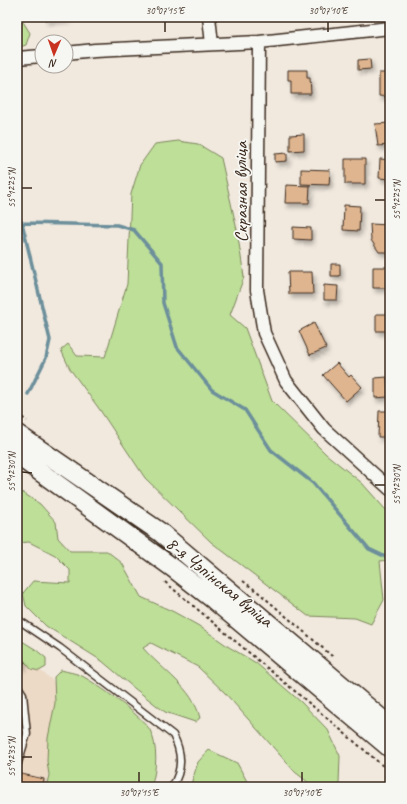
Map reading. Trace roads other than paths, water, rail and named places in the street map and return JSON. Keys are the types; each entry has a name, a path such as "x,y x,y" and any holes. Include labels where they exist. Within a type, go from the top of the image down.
{"main road":[{"name":"8-я Чэпінская вуліца","path":"17,434 160,532 390,726"},
{"name":"8-я Чэпінская вуліца","path":"17,455 173,568 390,748"}],"street":[{"path":"208,17 212,44"},
{"path":"74,52 259,42 390,28"},
{"name":"Скразная вуліца","path":"259,42 257,290 264,333 286,381 324,429 390,488"},
{"path":"17,58 34,57"}],"lane":[{"path":"17,618 60,648 173,735 178,744 181,755 177,780 172,787"},
{"path":"17,685 23,694 27,734 17,763"}],"waterway":[{"path":"17,214 22,223 50,340 46,358 28,394"},
{"path":"22,223 117,225 134,230 162,263 163,303 177,347 212,390 245,410 271,450 313,483 369,549 390,559"}]}
